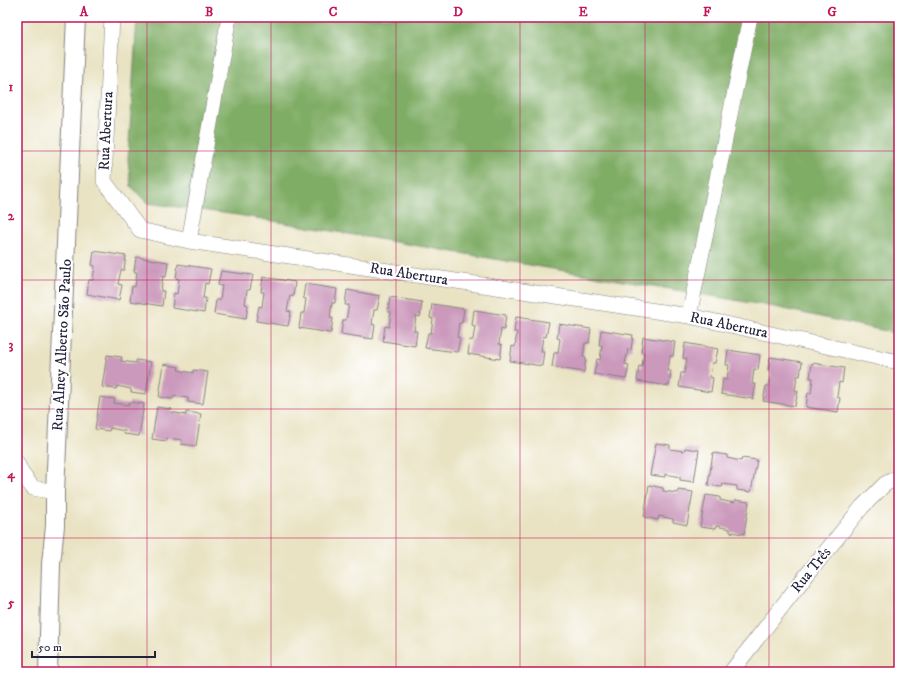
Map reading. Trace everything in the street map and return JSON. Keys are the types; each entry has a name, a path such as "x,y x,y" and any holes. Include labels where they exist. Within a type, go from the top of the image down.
{"street":[{"name":"Rua Alney Alberto São Paulo","path":"48,672 51,564 55,526 55,492 76,17"},
{"name":"Rua Abertura","path":"112,17 104,181 140,230 189,241 689,316 899,362"},
{"path":"189,241 229,17"},
{"path":"689,316 750,17"},
{"path":"17,462 22,474 33,488 55,492"},
{"name":"Rua Três","path":"731,672 862,507 885,484 899,477"}],"green space":[{"path":"137,17 899,17 899,334 775,307 238,215 147,203 131,186 128,160"}],"building":[{"path":"94,251 126,256 124,270 121,270 118,284 122,285 119,300 87,294 89,280 93,280 95,266 92,265"},
{"path":"136,257 168,262 166,277 163,276 161,291 164,291 162,306 130,301 132,286 135,287 137,272 134,272"},
{"path":"178,264 211,269 208,284 205,283 203,298 206,298 204,313 172,308 174,293 177,294 179,279 176,278"},
{"path":"221,271 253,275 250,290 247,290 245,304 248,305 246,319 214,314 216,300 220,300 222,286 218,285"},
{"path":"263,277 295,282 293,297 290,296 287,311 291,312 288,326 256,321 259,306 262,307 264,292 261,292"},
{"path":"305,284 337,289 335,303 332,303 330,318 333,318 331,333 299,328 301,313 304,313 306,299 303,298"},
{"path":"347,290 380,296 377,310 374,310 372,324 375,325 373,339 341,334 343,320 346,320 349,305 345,305"},
{"path":"390,297 422,302 420,317 416,316 414,331 417,331 415,346 383,341 385,326 389,327 391,312 388,312"},
{"path":"432,304 464,309 462,323 459,323 457,337 460,338 457,352 425,348 428,333 431,333 433,319 430,318"},
{"path":"474,310 506,315 504,330 501,329 499,344 502,345 500,359 468,354 470,340 473,340 475,326 472,325"},
{"path":"516,317 549,322 546,337 543,336 541,351 544,351 542,366 510,361 512,346 515,347 517,332 514,332"},
{"path":"559,324 591,329 589,343 585,343 583,357 586,358 584,372 552,367 554,353 558,353 560,339 557,338"},
{"path":"601,330 633,335 631,350 628,349 625,364 629,365 626,379 594,374 597,359 600,360 602,345 599,345"},
{"path":"643,337 675,342 673,356 670,356 668,371 671,371 669,386 637,381 639,366 642,367 644,352 641,352"},
{"path":"685,343 718,349 715,363 712,363 710,377 713,378 711,392 679,387 681,373 684,373 687,359 683,358"},
{"path":"728,350 760,355 758,370 754,369 752,384 756,384 753,399 721,394 723,379 727,380 729,365 726,365"},
{"path":"107,355 122,357 121,361 136,363 136,360 151,362 146,394 131,392 131,389 117,386 116,389 102,387"},
{"path":"770,357 802,362 800,376 797,376 795,391 798,391 795,406 763,401 766,386 769,386 771,372 768,371"},
{"path":"812,363 844,368 842,383 839,382 837,397 840,398 838,412 806,407 808,393 811,393 813,378 810,378"},
{"path":"164,364 179,367 178,370 193,373 193,370 208,372 203,404 188,402 188,398 174,396 173,399 159,397"},
{"path":"100,397 115,399 114,403 129,405 129,402 144,404 139,436 124,434 125,431 110,428 109,431 95,429"},
{"path":"157,407 172,409 171,412 186,415 186,412 201,414 196,446 181,444 182,440 167,438 166,441 152,439"},
{"path":"656,443 670,445 670,449 684,451 685,448 699,450 694,482 680,480 680,477 665,474 665,477 650,475"},
{"path":"713,453 727,455 727,458 741,461 742,458 757,460 751,492 737,490 737,486 723,484 722,487 708,485"},
{"path":"649,485 663,488 663,491 678,493 678,490 693,492 687,525 673,522 673,519 659,516 658,520 644,517"},
{"path":"706,495 720,497 720,500 734,503 735,500 749,502 744,534 730,532 730,529 716,526 715,529 700,527"}]}
